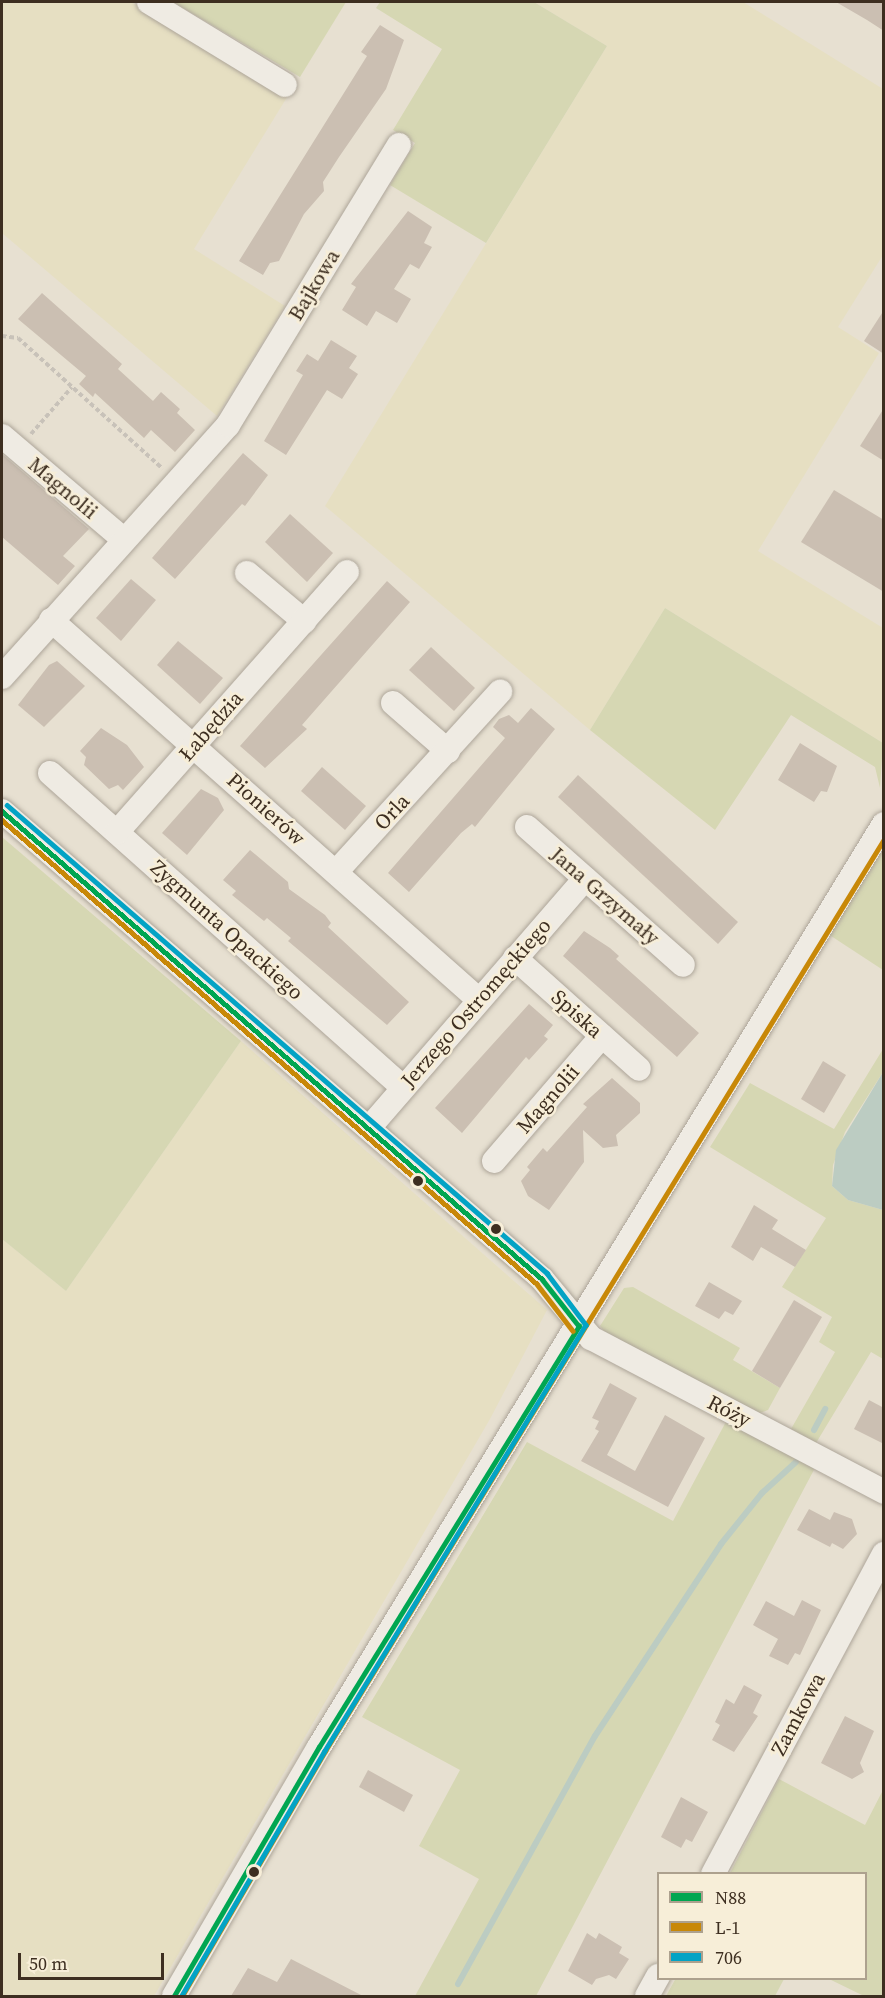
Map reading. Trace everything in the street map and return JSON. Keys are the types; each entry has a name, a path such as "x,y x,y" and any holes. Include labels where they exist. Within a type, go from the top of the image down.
{"street":[{"path":"149,2 285,85"},
{"name":"Bajkowa","path":"2,677 228,425 399,145"},
{"name":"Magnolii","path":"9,443 124,540"},
{"name":"Łabędzia","path":"117,832 347,572"},
{"path":"247,573 304,621"},
{"name":"Pionierów","path":"51,620 479,1000"},
{"name":"Orla","path":"336,872 500,692"},
{"path":"393,703 448,751"},
{"name":"Zygmunta Opackiego","path":"50,773 403,1087"},
{"path":"2,811 557,1293 579,1326"},
{"path":"174,1996 325,1737 579,1326 884,824"},
{"name":"Jana Grzymały","path":"527,827 683,965"},
{"name":"Jerzego Ostromęckiego","path":"369,1128 585,879"},
{"name":"Spiska","path":"515,958 639,1069"},
{"name":"Magnolii","path":"494,1161 602,1036"},
{"name":"Róży","path":"579,1326 600,1345 884,1492"},
{"name":"Zamkowa","path":"714,1872 884,1554"},
{"path":"647,1996 657,1978"}],"path":[{"path":"2,336 18,338 178,483"},
{"path":"9,443 72,387"}],"shaded area":[{"path":"2,2 131,2 289,94 194,249 285,306 217,416 2,233"},
{"path":"534,2 743,2 883,89 883,255 838,327 879,353 758,551 883,628 883,743 665,608 590,730 325,506 607,46"},
{"path":"241,1041 547,1310 490,1419 154,1996 2,1996 2,1239 66,1291"},
{"path":"883,1072 883,1210 848,1200 832,1186 836,1150"}],"green space":[{"path":"173,2 346,2 300,77"},
{"path":"380,2 534,2 607,46 486,243 390,185 415,143 393,130 442,49 376,8"},
{"path":"665,608 883,743 880,788 875,767 791,715 715,830 590,730"},
{"path":"2,837 241,1041 66,1291 2,1239"},
{"path":"883,843 883,970 828,934"},
{"path":"883,1049 883,1072 845,1132 833,1165 832,1186 848,1200 883,1210 883,1359 871,1352 816,1443 791,1429 835,1352 819,1342 832,1317 782,1287 826,1218 710,1147 750,1083 834,1129"},
{"path":"633,1287 740,1348 733,1360 780,1388 768,1410 754,1415 604,1331 600,1326 624,1288"},
{"path":"728,1418 816,1466 536,1996 415,1996 479,1879 419,1846 460,1770 362,1717 527,1442 673,1521"},
{"path":"779,1779 865,1825 883,1790 883,1996 864,1996 831,1980 867,1980 867,1872 731,1872"},
{"path":"675,1980 783,1980 775,1996 666,1996"}],"building":[{"path":"836,2 884,2 884,31 867,20"},
{"path":"380,25 404,40 386,89 323,182 324,191 304,214 279,261 270,263 263,275 239,261 367,56 361,52"},
{"path":"408,211 432,227 424,243 432,247 419,269 410,264 394,289 411,299 397,323 376,311 367,326 342,310 356,287 351,284"},
{"path":"42,293 122,364 118,369 153,401 161,392 180,409 177,413 195,430 175,452 151,430 144,438 95,393 93,397 79,384 86,376 18,319"},
{"path":"884,310 884,354 864,341"},
{"path":"331,340 357,356 349,368 358,374 342,399 327,390 286,455 264,441 303,375 296,371 307,354 318,361"},
{"path":"884,408 884,461 860,446"},
{"path":"243,453 268,475 245,506 242,504 175,579 152,558"},
{"path":"2,454 89,529 63,556 75,566 58,585 2,537"},
{"path":"834,490 884,520 884,592 801,542"},
{"path":"290,514 333,553 307,582 265,542"},
{"path":"131,579 156,600 121,641 96,618"},
{"path":"387,581 410,602 302,725 307,729 265,768 240,746"},
{"path":"178,641 223,678 200,704 157,665"},
{"path":"431,647 475,688 454,711 409,670"},
{"path":"57,661 85,686 44,727 18,705 49,665"},
{"path":"531,708 555,729 475,827 472,824 461,833 409,892 388,873 505,738 493,727 499,719 509,715 518,723"},
{"path":"101,728 127,745 144,767 123,790 118,785 109,789 84,765 86,757 80,751"},
{"path":"800,743 837,766 827,792 821,791 814,802 778,780"},
{"path":"322,767 366,806 345,830 301,791"},
{"path":"578,775 738,922 718,944 558,797"},
{"path":"201,789 218,798 224,810 187,855 162,833"},
{"path":"250,850 288,882 289,889 325,915 331,923 328,927 409,1002 387,1025 288,941 291,938 267,918 264,921 232,895 236,891 223,880"},
{"path":"584,931 610,948 619,956 616,959 699,1033 677,1057 563,956"},
{"path":"529,1004 553,1025 544,1036 548,1039 529,1060 526,1057 462,1133 435,1108"},
{"path":"823,1061 846,1075 824,1113 801,1099"},
{"path":"612,1078 640,1103 640,1113 616,1135 618,1146 603,1148 583,1130 584,1162 549,1210 528,1196 521,1181 530,1170 527,1167 543,1148 547,1152 587,1107 583,1104"},
{"path":"754,1205 778,1220 772,1229 806,1250 795,1267 761,1247 753,1261 731,1247"},
{"path":"709,1282 742,1301 733,1315 725,1311 719,1319 695,1306"},
{"path":"794,1300 822,1317 780,1388 752,1371"},
{"path":"610,1383 637,1398 607,1455 635,1471 665,1415 705,1438 668,1507 581,1461 599,1431 595,1429 599,1421 592,1418"},
{"path":"869,1400 884,1408 884,1444 854,1429"},
{"path":"809,1509 830,1520 834,1512 852,1519 857,1534 843,1549 832,1543 830,1547 797,1530"},
{"path":"802,1600 821,1610 800,1655 795,1653 788,1665 769,1656 778,1639 753,1625 766,1601 794,1616"},
{"path":"744,1685 762,1695 753,1713 758,1716 734,1752 712,1740 720,1725 715,1722 726,1699 734,1704"},
{"path":"845,1716 874,1731 860,1763 864,1772 852,1779 821,1763"},
{"path":"368,1770 413,1795 404,1812 359,1787"},
{"path":"681,1797 708,1812 692,1842 686,1839 681,1848 661,1837"},
{"path":"587,1933 596,1939 599,1933 622,1947 619,1953 629,1959 616,1979 609,1975 596,1979 592,1985 568,1971"},
{"path":"291,1959 363,1996 231,1996 248,1968 277,1982"}],"waterway":[{"path":"814,1430 825,1409"},
{"path":"458,1984 595,1736 721,1544 762,1493 796,1462"}],"transit line":[{"name":"706","path":"7,805 547,1273 586,1325 325,1751 182,1996"},
{"name":"N88","path":"2,811 542,1279 579,1326"},
{"name":"L-1","path":"2,820 537,1284 573,1331"},
{"name":"L-1","path":"182,1996 325,1751 884,839"},
{"name":"N88","path":"174,1996 319,1747 579,1326"}]}
